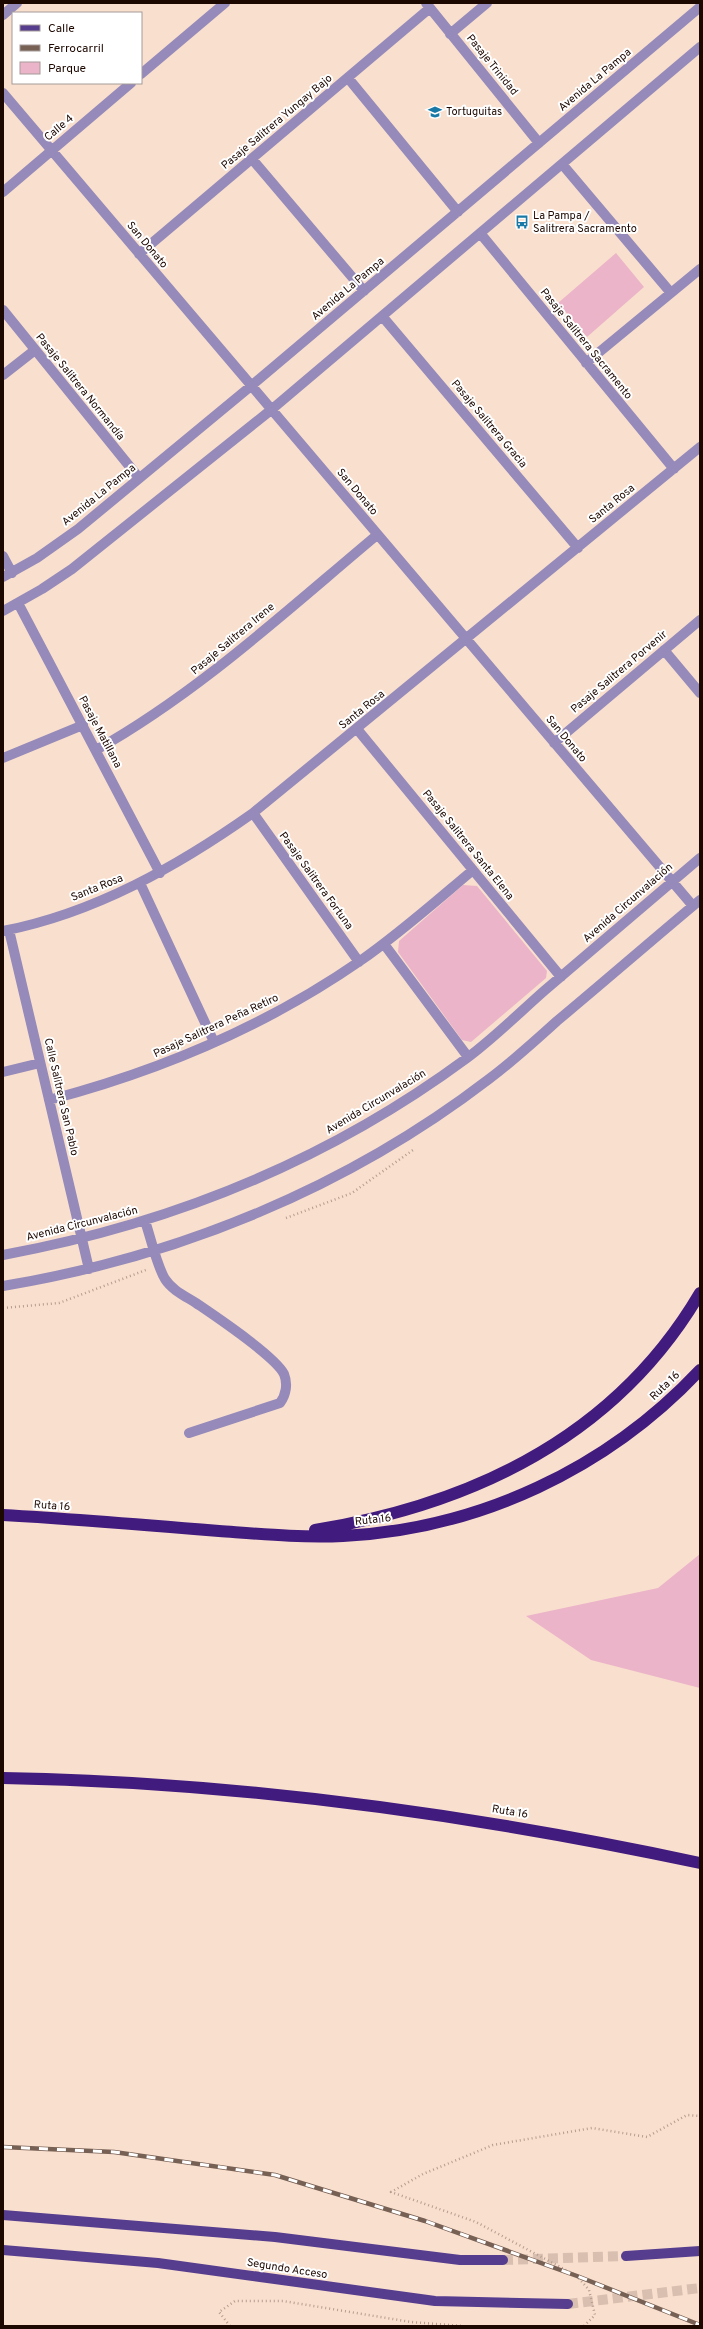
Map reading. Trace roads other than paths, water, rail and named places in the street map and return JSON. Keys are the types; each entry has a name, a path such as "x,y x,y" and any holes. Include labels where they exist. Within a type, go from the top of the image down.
{"highway":[{"path":"274,1534 344,1526 390,1515 460,1492 523,1463 576,1430 625,1389 668,1342 700,1293"},
{"name":"Ruta 16","path":"3,1516 274,1534 342,1536 409,1529 449,1520 511,1500 544,1485 605,1451 658,1411 700,1370"},
{"name":"Ruta 16","path":"3,1778 212,1790 394,1809 518,1827 700,1863"}],"main road":[{"path":"3,2215 275,2237 460,2260 503,2260"},
{"name":"Segundo Acceso","path":"3,2250 158,2263 435,2301 568,2304"},
{"path":"626,2256 700,2251"}],"street":[{"path":"3,15 17,3"},
{"path":"142,73 225,3"},
{"path":"450,34 487,3"},
{"name":"Pasaje Trinidad","path":"428,6 540,143"},
{"name":"Pasaje Salitrera Yungay Bajo","path":"139,254 348,78 428,6"},
{"name":"Avenida La Pampa","path":"7,575 57,544 139,478 251,386 700,7"},
{"path":"3,611 72,569 271,410 700,47"},
{"path":"348,78 458,212"},
{"name":"Calle 4","path":"3,192 130,84"},
{"name":"San Donato","path":"3,93 672,882 696,903"},
{"path":"252,159 364,291"},
{"path":"562,164 671,293"},
{"name":"Pasaje Salitrera Sacramento","path":"480,233 674,469"},
{"path":"586,363 700,270"},
{"name":"Pasaje Salitrera Normandía","path":"3,310 139,478"},
{"name":"Pasaje Salitrera Gracia","path":"382,316 578,548"},
{"path":"3,374 35,350"},
{"name":"Santa Rosa","path":"6,931 54,918 100,901 140,883 160,873 253,813 467,640 700,447"},
{"name":"Pasaje Salitrera Irene","path":"96,750 146,720 200,683 377,535"},
{"path":"3,556 7,575"},
{"name":"Pasaje Matillana","path":"18,603 160,873"},
{"name":"Pasaje Salitrera Porvenir","path":"554,743 700,620"},
{"path":"664,650 700,693"},
{"path":"3,758 82,725"},
{"name":"Pasaje Salitrera Santa Elena","path":"358,729 561,977"},
{"name":"Pasaje Salitrera Fortuna","path":"253,813 359,962"},
{"name":"Avenida Circunvalación","path":"3,1255 82,1239 145,1221 213,1197 298,1160 385,1113 468,1057 700,858"},
{"name":"Pasaje Salitrera Peña Retiro","path":"49,1100 130,1076 214,1042 287,1006 359,962 384,944 473,870"},
{"path":"140,883 214,1042"},
{"path":"3,1286 89,1269 155,1251 248,1217 293,1197 377,1154 416,1130 490,1078 696,903"},
{"name":"Calle Salitrera San Pablo","path":"6,931 40,1063 89,1269"},
{"path":"384,944 468,1057"},
{"path":"3,1072 40,1063"},
{"path":"145,1221 165,1278 174,1289 223,1321 277,1365 284,1374 286,1385 285,1396 280,1403 189,1433"}],"tunnel":[{"path":"503,2260 626,2256"},
{"path":"568,2304 700,2288"}],"railway":[{"path":"3,2147 114,2152 275,2175 425,2221 577,2276 700,2325"}],"place":[{"name":"Tortuguitas","path":"435,112"},
{"name":"La Pampa / Salitrera Sacramento","path":"522,222"}]}
